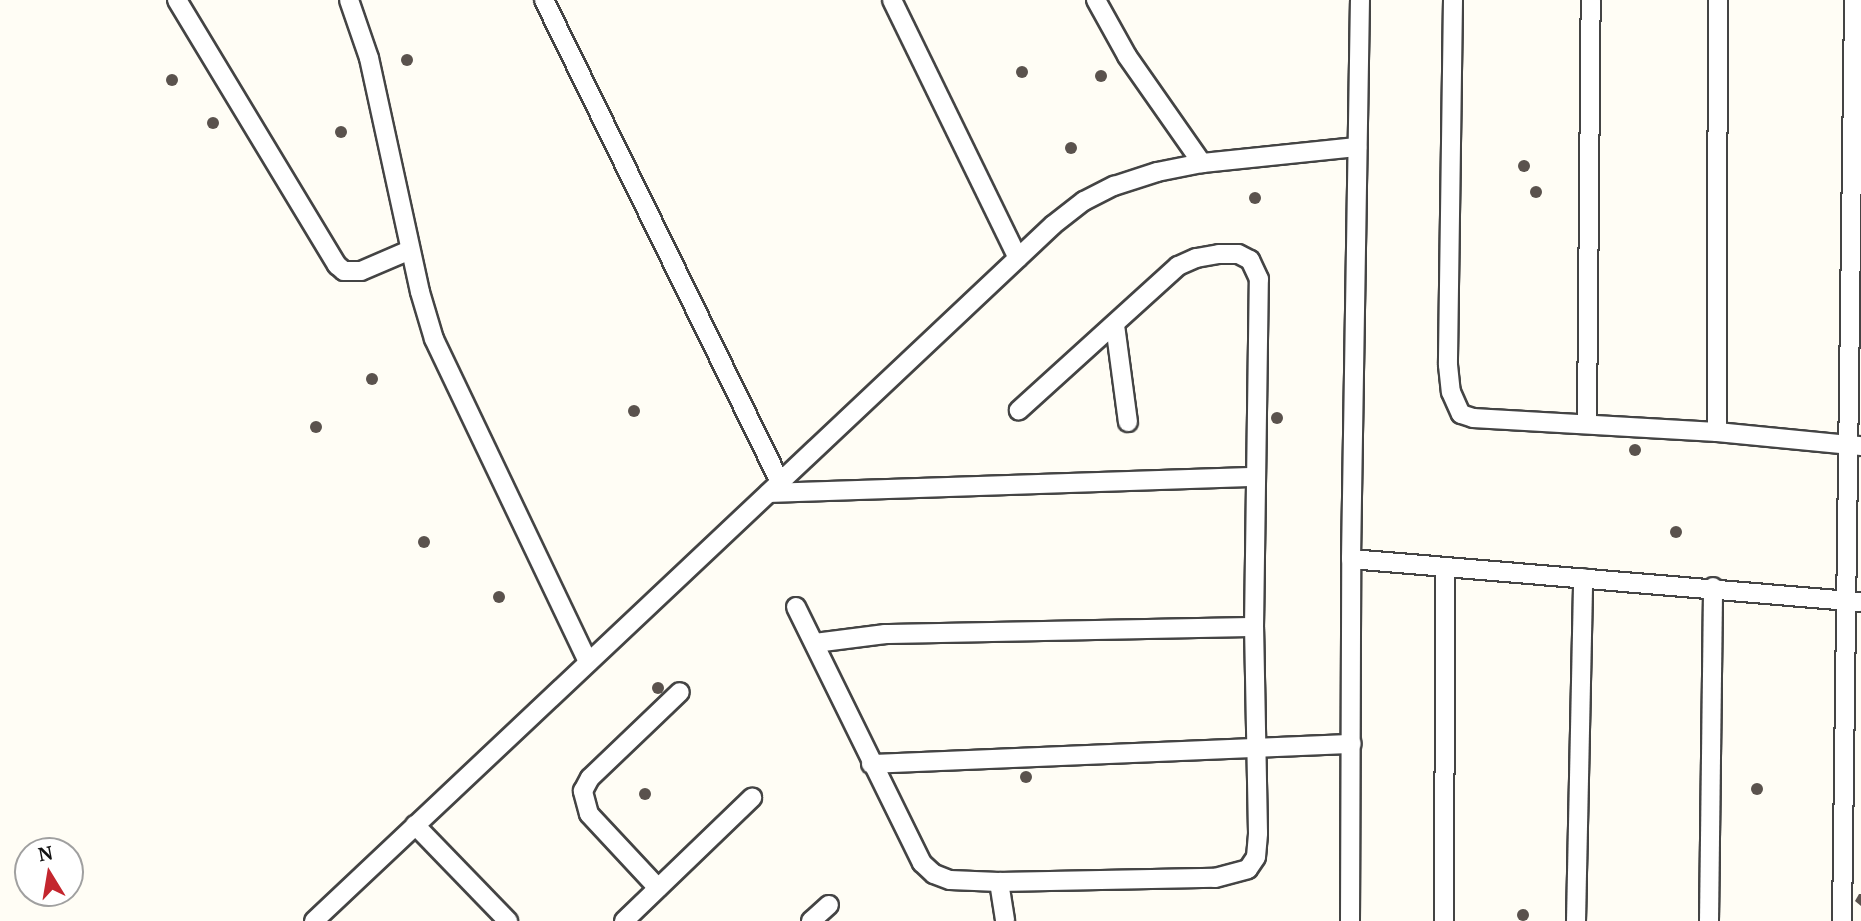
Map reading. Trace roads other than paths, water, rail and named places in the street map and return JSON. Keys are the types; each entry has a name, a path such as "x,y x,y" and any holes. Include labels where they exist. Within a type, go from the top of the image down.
{"street":[{"path":"177,0 337,265 344,271 362,271 410,250"},
{"path":"349,0 369,58 410,250 434,339 588,662"},
{"path":"544,0 774,487"},
{"path":"892,0 1018,258"},
{"path":"1096,0 1127,56 1202,163"},
{"path":"1350,921 1351,559 1360,0"},
{"path":"1453,0 1448,365 1451,392 1461,414 1473,418 1717,432 1854,445"},
{"path":"1587,423 1591,0"},
{"path":"1717,432 1718,0"},
{"path":"1842,921 1854,601 1854,0"},
{"path":"314,921 1018,258 1084,201 1114,186 1157,172 1202,163 1357,147"},
{"path":"796,607 922,863 934,874 950,880 999,882 1215,878 1248,869 1256,857 1258,833 1254,627 1259,279 1250,260 1238,254 1219,254 1196,258 1178,267 1019,410"},
{"path":"1115,325 1128,422"},
{"path":"774,487 1256,477"},
{"path":"1351,559 1713,587 1854,601"},
{"path":"1444,921 1445,567"},
{"path":"1576,921 1583,578"},
{"path":"1709,921 1713,587"},
{"path":"815,643 886,634 1254,627"},
{"path":"658,888 589,814 583,791 590,778 680,692"},
{"path":"871,764 1352,744"},
{"path":"624,921 752,798"},
{"path":"415,825 508,921"},
{"path":"999,882 1005,921"},
{"path":"811,921 829,905"}]}
